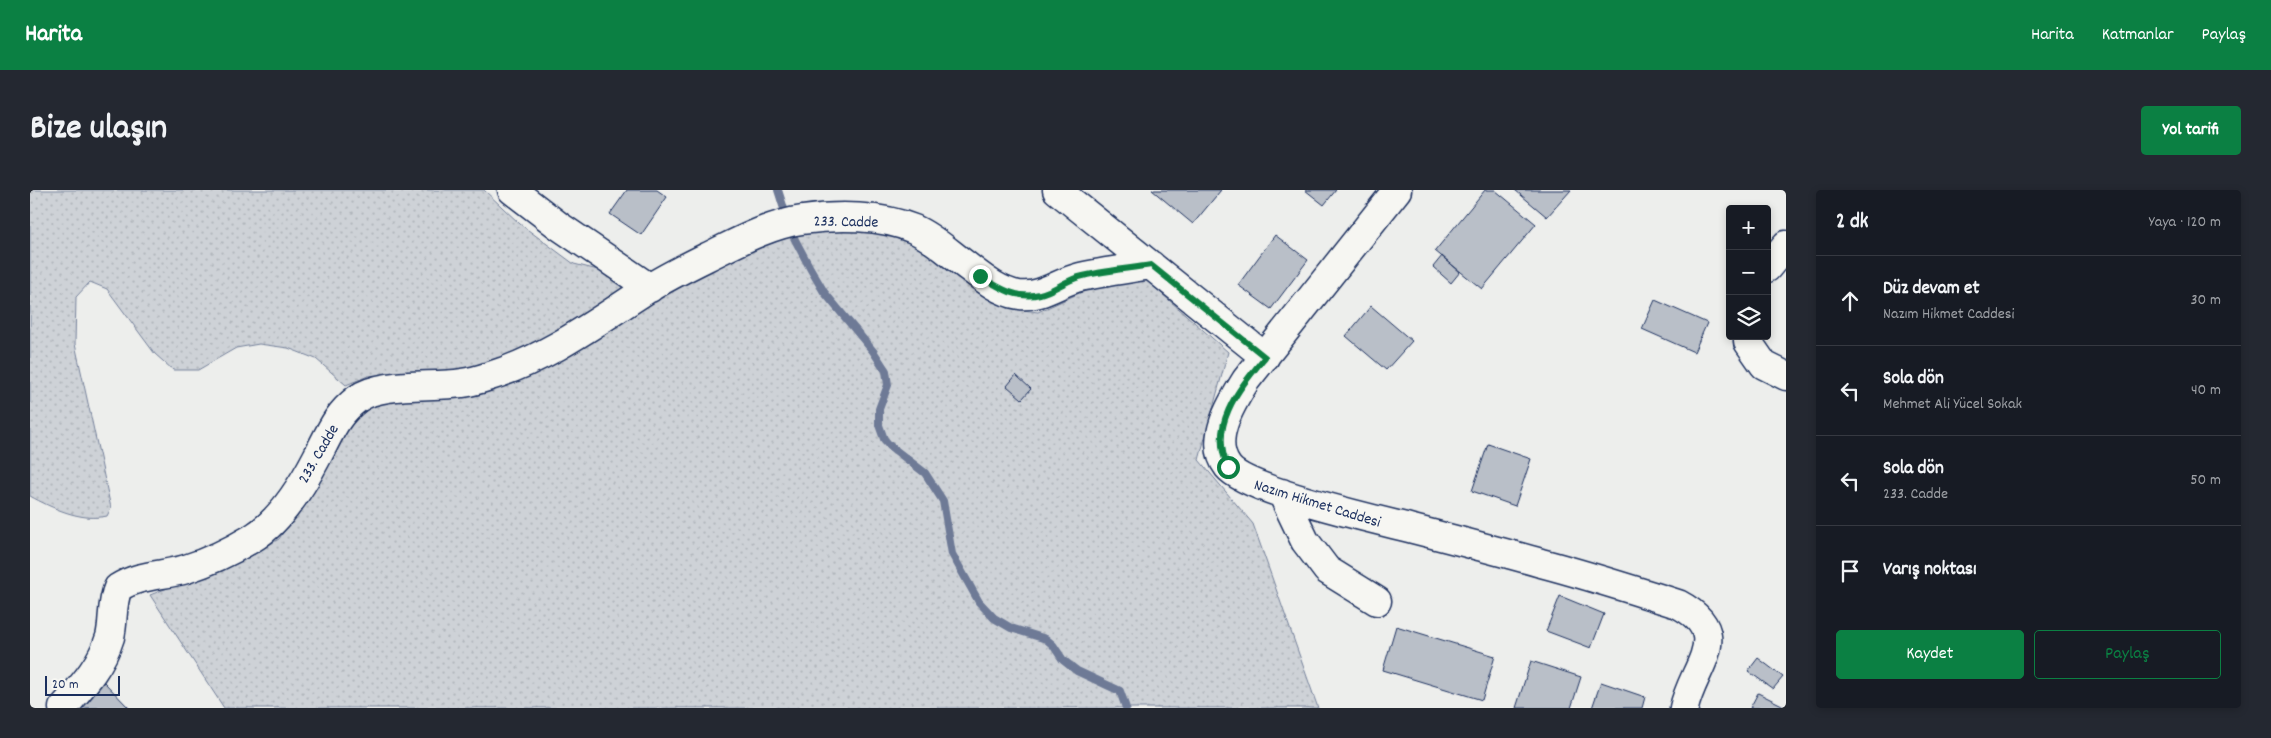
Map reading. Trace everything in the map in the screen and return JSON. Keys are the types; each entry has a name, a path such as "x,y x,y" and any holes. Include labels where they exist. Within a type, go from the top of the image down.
{"street":[{"path":"512,190 558,226 650,288"},
{"path":"1057,190 1265,357"},
{"name":"Nazım Hikmet Caddesi","path":"1397,190 1265,357 1233,401 1224,421 1220,439 1223,456 1228,467 1240,477 1282,493 1328,507 1555,566 1678,604 1693,612 1701,620 1707,635 1703,663 1684,708"},
{"name":"233. Cadde","path":"64,708 97,668 110,636 114,599 118,588 136,580 185,569 253,538 274,522 317,457 332,425 346,408 361,396 376,391 462,383 491,376 556,348 650,288 739,241 795,222 862,218 892,222 913,229 933,240 980,276 1003,290 1019,295 1040,294 1079,277 1151,265"},
{"path":"1771,263 1786,245"},
{"path":"1748,340 1764,366 1786,376"},
{"path":"1282,493 1305,540 1327,570 1377,601"}],"shaded area":[{"path":"30,190 484,190 520,224 574,264 606,272 630,288 548,339 476,369 368,376 346,385 316,359 288,348 259,344 236,348 198,370 173,370 155,354 107,289 90,282 76,297 75,344 111,508 107,516 87,517 67,513 30,496"},
{"path":"848,227 895,235 929,251 981,291 1008,308 1038,312 1084,291 1144,278 1228,352 1199,460 1253,524 1318,708 224,708 150,595 250,555 279,539 340,433 370,404 472,392 515,383 570,353 649,299 739,254 809,228"}],"building":[{"path":"627,190 657,190 667,197 641,235 610,214"},
{"path":"1152,190 1221,190 1193,224"},
{"path":"1305,190 1336,190 1324,205"},
{"path":"1485,190 1495,190 1536,224 1482,289 1435,251"},
{"path":"1515,190 1571,190 1547,217"},
{"path":"1275,235 1308,260 1271,309 1238,285"},
{"path":"1442,256 1460,272 1451,283 1433,267"},
{"path":"1655,300 1707,323 1694,352 1642,329"},
{"path":"1371,306 1412,341 1386,370 1346,336"},
{"path":"1016,375 1031,389 1022,399 1007,386"},
{"path":"1488,444 1531,459 1515,506 1472,491"},
{"path":"1560,596 1604,614 1591,648 1546,631"},
{"path":"1396,626 1495,656 1482,700 1383,670"},
{"path":"1758,658 1783,677 1773,689 1748,671"},
{"path":"1531,661 1581,677 1571,708 1516,708"},
{"path":"104,682 129,708 79,708"},
{"path":"1601,682 1645,697 1642,708 1592,708"},
{"path":"1758,693 1786,707 1786,708 1750,708"}],"waterway":[{"path":"778,190 792,234 824,292 873,351 886,371 888,385 879,409 879,425 884,439 890,446 925,473 943,501 952,554 979,602 994,618 1011,628 1046,639 1053,645 1063,660 1077,671 1120,691 1126,708"}],"route":[{"path":"980,276 1003,290 1019,295 1040,294 1079,277 1151,265 1265,357 1246,380 1233,401 1224,421 1220,439 1223,456 1228,467"}]}
